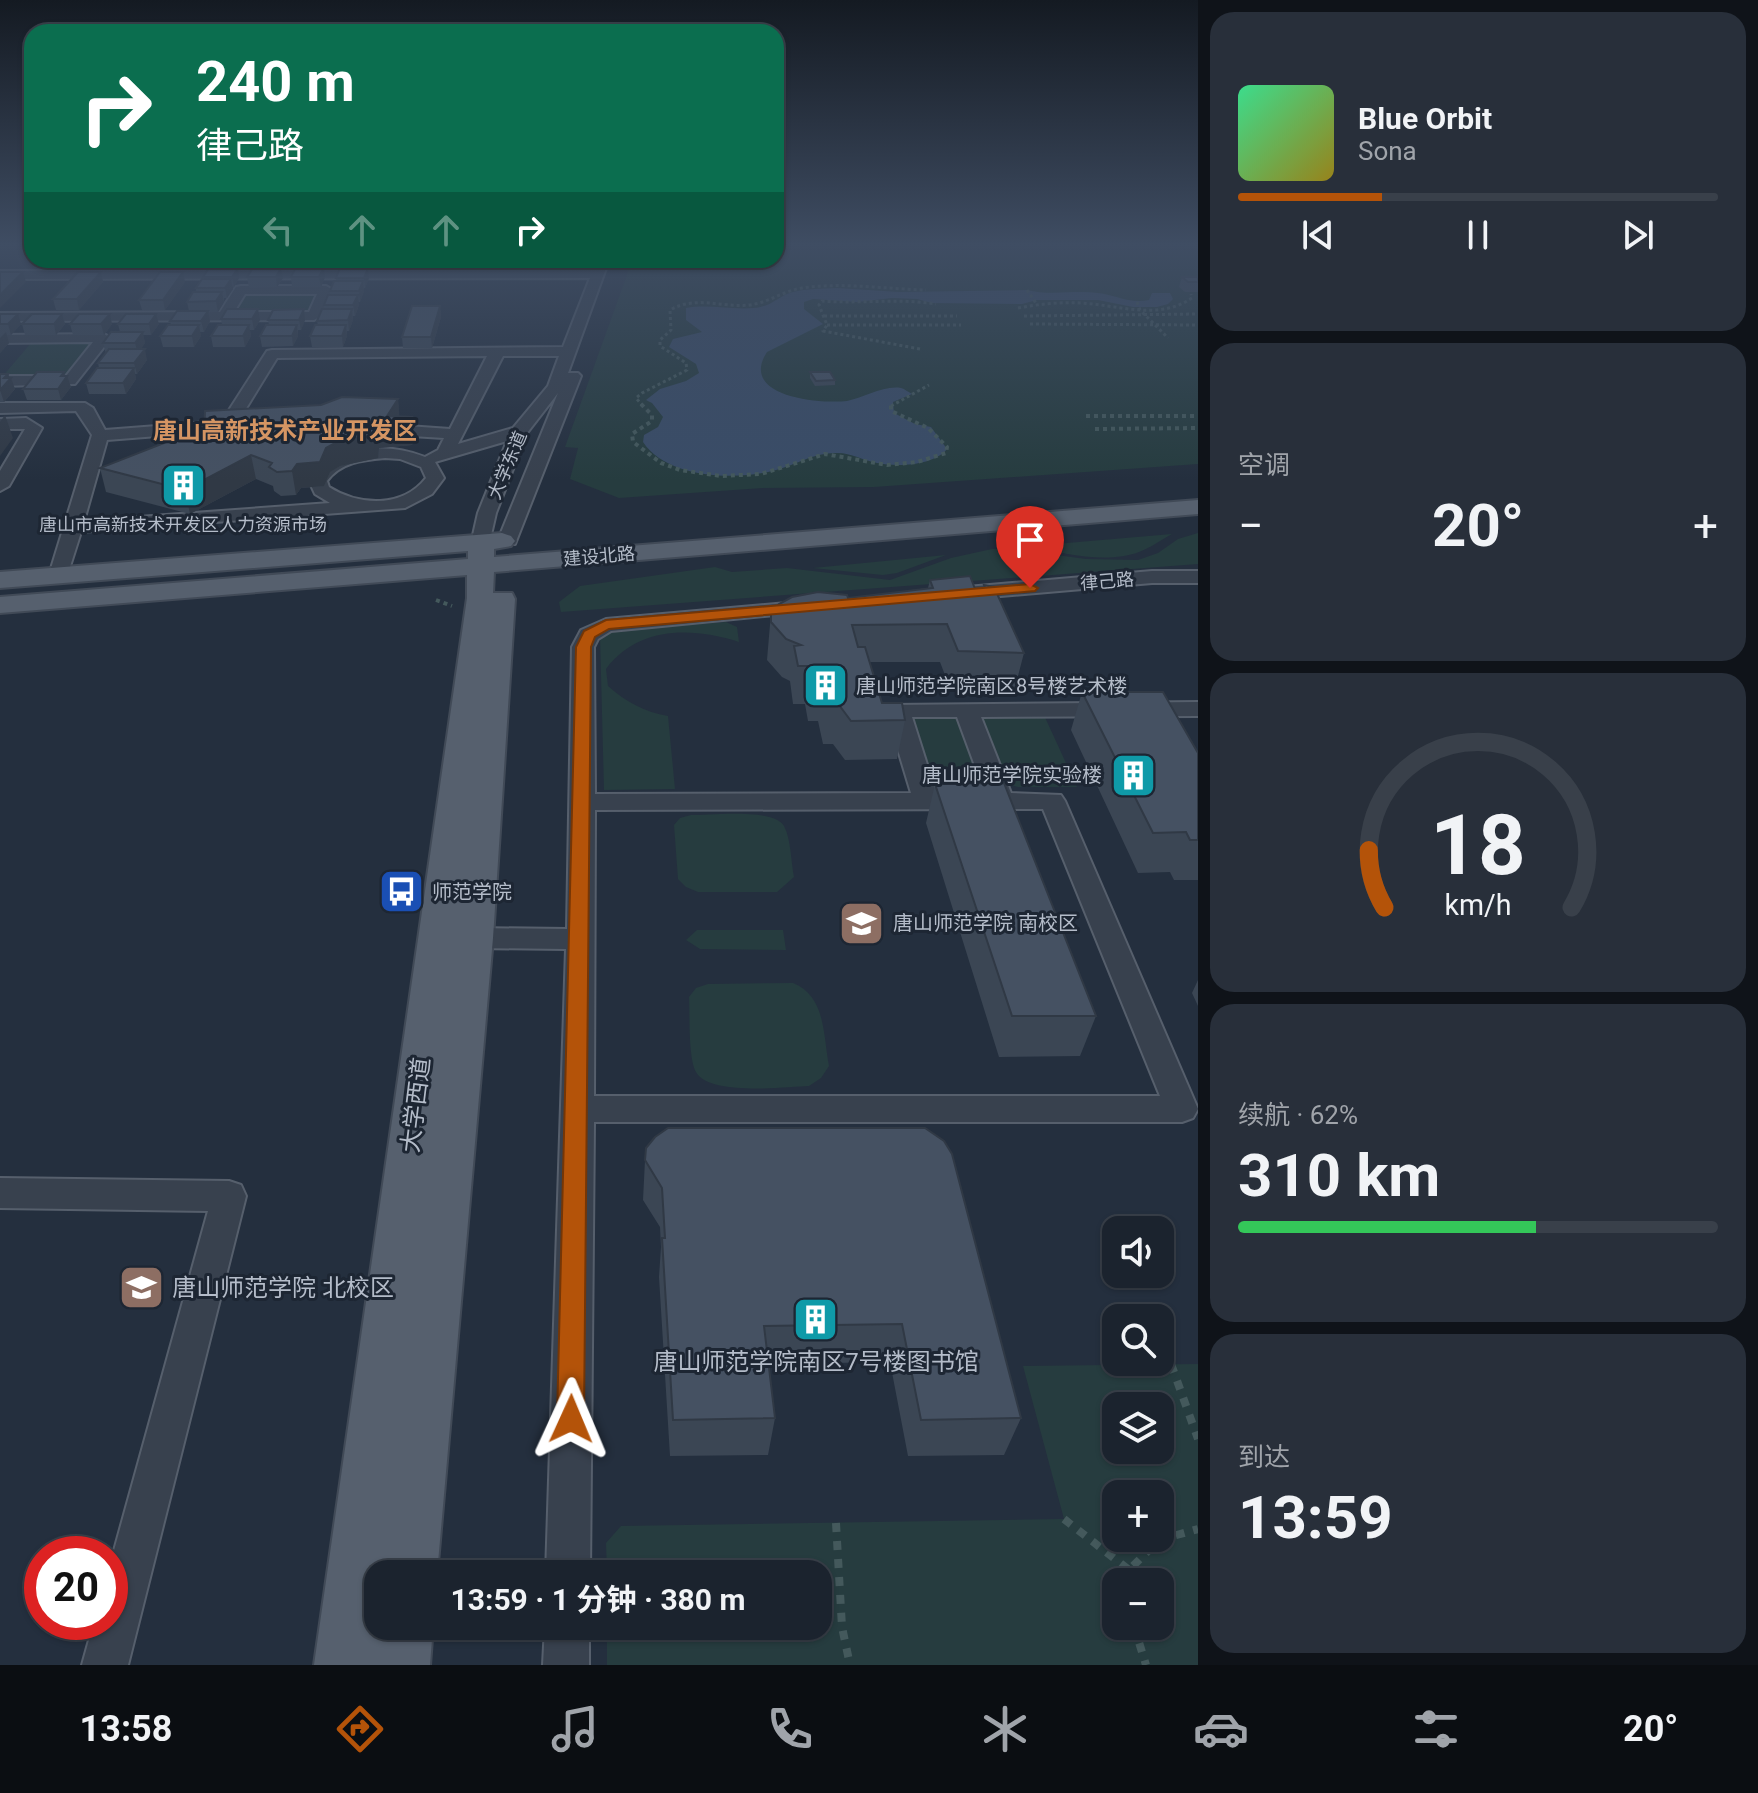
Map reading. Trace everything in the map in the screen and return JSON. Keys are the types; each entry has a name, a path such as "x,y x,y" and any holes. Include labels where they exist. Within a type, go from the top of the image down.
{"main road":[{"name":"建设北路","path":"0,605 494,553 1198,486"},
{"name":"建设北路","path":"0,580 494,553 1198,507"},
{"name":"大学西道","path":"410,1560 474,938 494,553"},
{"name":"大学西道","path":"344,1665 480,598 494,553"},
{"path":"400,1665 403,1640"}],"street":[{"name":"大学东道","path":"494,553 487,513 519,432 555,387 578,324"},
{"name":"大学东道","path":"494,553 522,511 591,324"},
{"path":"0,339 104,338 70,381 0,381"},
{"path":"8,357 25,339"},
{"path":"444,456 498,353"},
{"path":"228,425 272,354 566,353"},
{"path":"0,408 79,406 87,411 100,435 59,575"},
{"path":"19,423 31,407"},
{"path":"0,424 19,423 34,428 0,486"},
{"path":"100,435 258,425"},
{"path":"362,428 455,434"},
{"path":"419,460 444,456 519,432"},
{"path":"74,527 360,506 394,503 423,492 435,478 428,464 403,454 366,454 348,458 323,472 318,481 321,490 329,497 360,506"},
{"name":"律己路","path":"918,598 1152,577 1198,577"},
{"path":"568,1560 581,939 583,647 589,635 606,625 824,606"},
{"path":"966,709 1001,801"},
{"path":"926,802 898,710 1198,709"},
{"path":"577,1109 1182,1109 1052,801 583,802"},
{"path":"474,938 581,939"},
{"path":"0,1193 229,1196 105,1665"},
{"path":"566,1665 567,1640"}],"path":[{"path":"671,324 671,330 660,340 660,346 686,363 687,370 676,378 646,389 636,398 652,415 652,421 632,434 633,442 648,459 679,470 754,475 827,454 867,463 920,463 946,453 947,447 928,425 900,417 891,411 891,403 929,385"},
{"path":"1030,324 1198,325"},
{"path":"1154,324 1168,338"},
{"path":"920,349 823,331 827,325 961,325"},
{"path":"1086,416 1198,416"},
{"path":"1095,429 1198,428"},
{"path":"1174,1372 1198,1439"},
{"path":"1064,1519 1126,1568"},
{"path":"836,1523 842,1627 850,1665"},
{"path":"1131,1568 1159,1540 1198,1529"},
{"path":"1138,1640 1146,1665"}],"green space":[{"path":"609,324 1198,324 1198,464 874,487 763,488 619,498 570,479 578,448 565,447"},
{"path":"31,343 95,343 69,377 2,377"},
{"path":"1198,533 1198,564 561,612 559,602 580,586 715,567 732,572 787,568 890,580 951,558 992,549 1086,559 1138,560 1158,553 1178,539"},
{"path":"1172,534 1126,556 1071,555 1032,546"},
{"path":"946,555 883,575 813,568"},
{"path":"726,622 737,627 739,642 703,634 667,634 634,645 606,669 608,686 615,692 644,709 668,716 675,789 604,790 600,636 611,631"},
{"path":"1043,713 1077,787 1018,787 1004,783 980,717 983,714"},
{"path":"912,714 958,716 981,783 974,789 930,787 909,718"},
{"path":"691,815 755,815 778,820 788,837 794,877 777,892 698,892 686,887 678,879 674,825 680,818"},
{"path":"697,930 783,930 786,950 700,949 686,940"},
{"path":"793,983 812,997 821,1018 829,1066 821,1078 809,1086 748,1088 716,1084 704,1080 696,1072 691,1047 689,997 696,988 708,984"},
{"path":"1174,1364 1198,1364 1198,1665 607,1665 607,1640 832,1640 832,1560 607,1560 606,1543 621,1526 1064,1519 1023,1366 1102,1365 1102,1376 1174,1376"}],"water":[{"path":"691,324 823,324 767,352 761,367 763,379 772,388 786,394 819,401 847,401 888,388 902,388 912,394 893,402 894,413 915,424 931,427 947,449 933,459 914,464 877,463 840,453 743,475 704,474 669,464 643,442 644,435 658,427 663,417 646,400 660,389 686,381 699,373 696,364 669,347 673,339 702,332"}],"building":[{"path":"406,324 435,324 431,337 402,337"},
{"path":"168,325 199,325 192,336 160,336"},
{"path":"218,325 249,325 243,336 211,336"},
{"path":"266,325 297,325 292,336 260,336"},
{"path":"315,325 346,325 342,336 310,336"},
{"path":"111,332 143,332 135,343 103,343"},
{"path":"109,349 145,349 134,363 98,363"},
{"path":"97,368 134,368 123,383 86,383"},
{"path":"37,372 64,372 61,376 67,376 58,389 23,389"},
{"path":"810,372 830,372 835,380 816,381"},
{"path":"0,374 8,374 4,378 11,378 0,390"},
{"path":"342,397 398,399 387,416 412,417 410,422 376,425 375,434 337,442 326,448 320,462 297,464 292,471 277,472 269,467 272,463 251,455 185,490 100,468 192,432 204,437 205,411 321,405"},
{"path":"970,576 977,594 987,594 984,585 994,587 1024,653 958,651 947,624 852,625 858,647 865,647 882,703 902,703 905,720 851,721 839,705 828,705 823,683 813,683 810,666 798,666 794,646 801,645 786,639 771,622 771,613 792,597 818,592 847,595 848,598 933,588 930,580"},
{"path":"1082,692 1163,692 1198,753 1198,840 1190,840 1186,832 1153,833"},
{"path":"1004,783 1096,1016 1012,1016 935,784"},
{"name":"唐山师范学院南区7号楼图书馆","path":"668,1128 925,1128 944,1141 952,1154 1021,1418 921,1420 902,1324 764,1326 775,1418 673,1420 662,1188 645,1160 646,1148"}],"place":[{"name":"唐山市高新技术开发区人力资源市场","path":"183,486"},
{"name":"唐山师范学院南区8号楼艺术楼","path":"825,686"},
{"name":"唐山师范学院实验楼","path":"1133,775"},
{"name":"师范学院","path":"401,892"},
{"name":"唐山师范学院 南校区","path":"862,923"},
{"name":"唐山师范学院 北校区","path":"141,1288"},
{"name":"唐山师范学院南区7号楼图书馆","path":"816,1320"}],"district":[{"name":"唐山高新技术产业开发区","path":"285,431"}],"route":[{"path":"571,1419 581,939 583,647 589,635 606,625 1030,588"}]}
